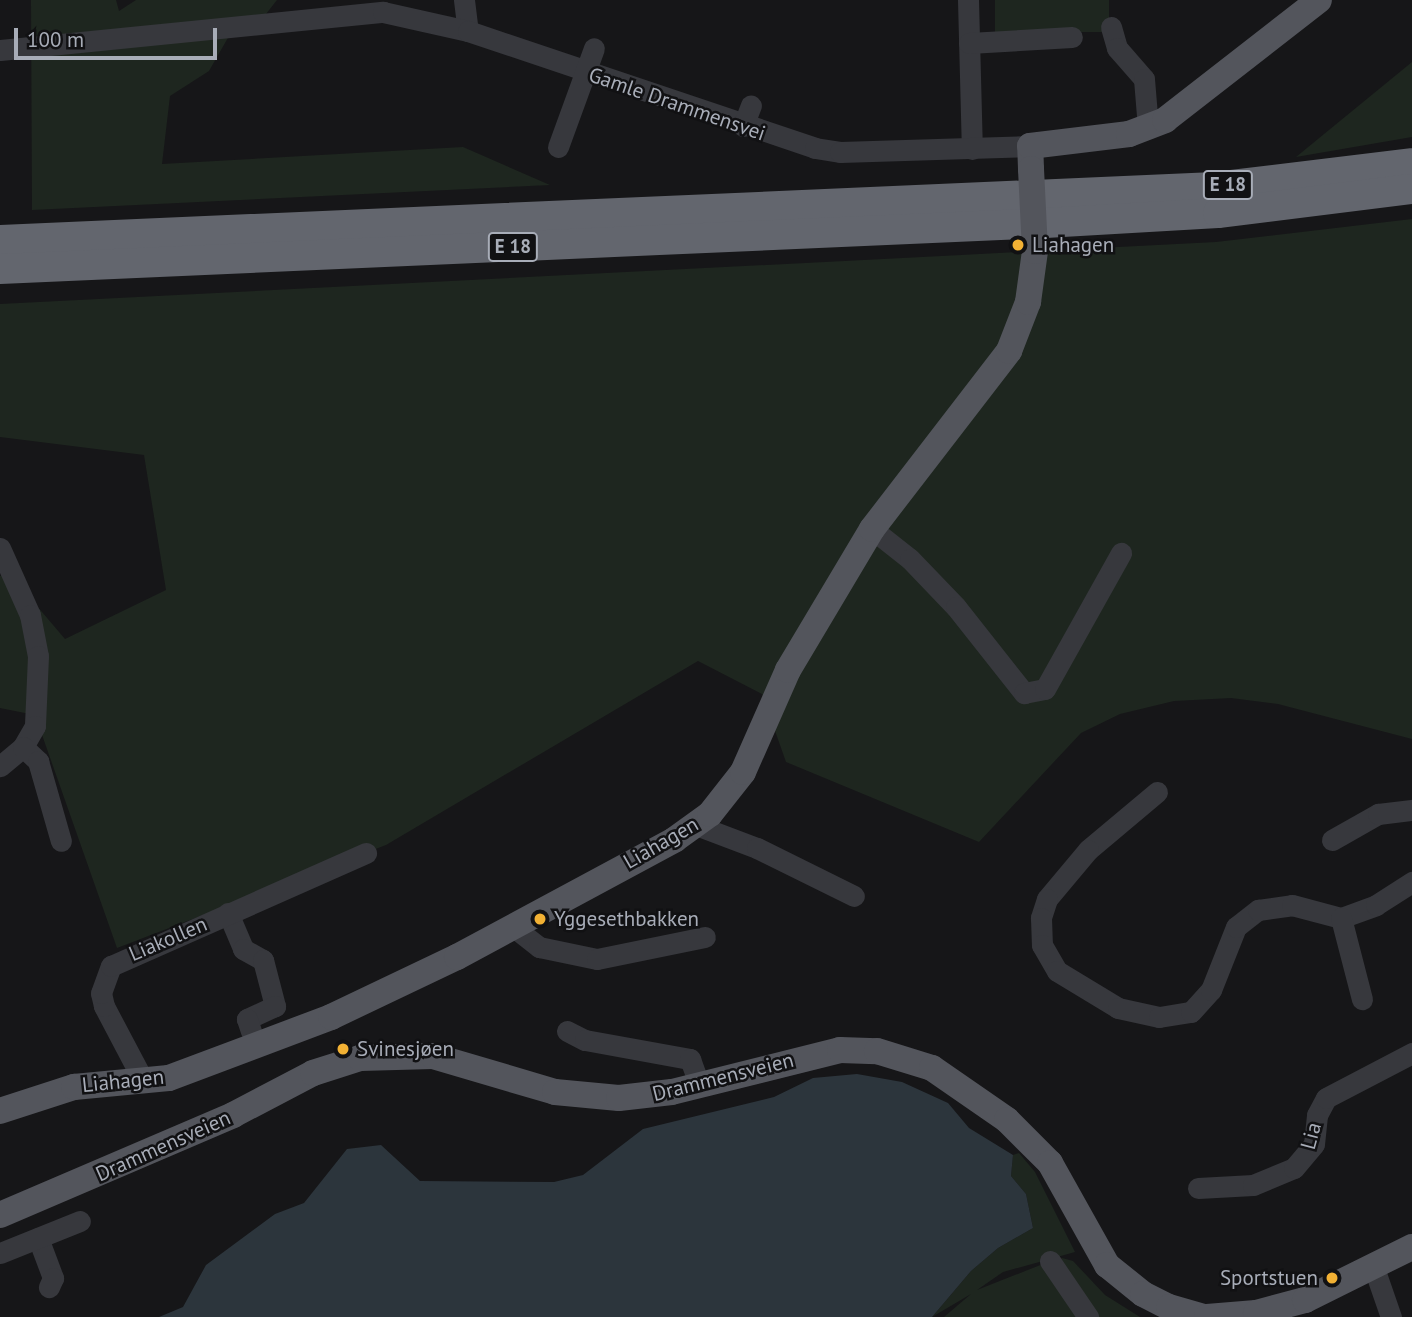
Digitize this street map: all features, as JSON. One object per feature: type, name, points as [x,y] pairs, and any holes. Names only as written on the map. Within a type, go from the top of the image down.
[{"type":"highway","name":"E 18","points":[[0,240],[1215,187],[1412,163]]},
{"type":"highway","name":"E 18","points":[[0,269],[1058,223],[1231,212],[1412,190]]},
{"type":"main road","name":"Gamle Drammensvei","points":[[1031,157],[1148,128],[1192,103],[1309,3]]},
{"type":"main road","name":"Liahagen","points":[[0,1111],[74,1087],[144,1082],[213,1064],[331,1017],[422,975],[696,825],[743,772],[788,670],[872,529],[1009,351],[1028,302],[1035,251],[1031,157]]},
{"type":"main road","name":"Drammensveien","points":[[0,1215],[233,1115],[313,1073],[360,1058],[433,1056],[533,1087],[593,1097],[645,1097],[700,1086],[840,1050],[895,1053],[932,1068],[1040,1149],[1107,1265],[1143,1294],[1168,1307],[1206,1317],[1277,1308],[1412,1267]]},
{"type":"main road","name":"Drammensveien","points":[[1300,1317],[1378,1276],[1412,1247]]},
{"type":"street","points":[[464,0],[468,31]]},
{"type":"street","points":[[968,0],[972,149]]},
{"type":"street","name":"Gamle Drammensvei","points":[[0,50],[383,12],[468,31],[743,126],[841,152],[972,149],[1031,157]]},
{"type":"street","points":[[1111,27],[1117,48],[1144,79],[1148,128]]},
{"type":"street","points":[[969,43],[1072,37]]},
{"type":"street","points":[[558,147],[594,48]]},
{"type":"street","points":[[743,126],[751,105]]},
{"type":"street","points":[[872,529],[910,559],[947,597],[1024,693],[1045,689],[1121,553]]},
{"type":"street","points":[[0,548],[25,602],[37,644],[35,726],[23,747],[0,766]]},
{"type":"street","points":[[23,747],[38,761],[61,841]]},
{"type":"street","points":[[1157,792],[1111,827],[1047,899],[1041,918],[1042,945],[1057,971],[1070,982],[1118,1008],[1176,1017],[1191,1012],[1211,990],[1237,927],[1247,915],[1270,905],[1341,918],[1376,905],[1412,882]]},
{"type":"street","points":[[1332,841],[1378,814],[1412,810]]},
{"type":"street","points":[[696,825],[757,848],[855,896]]},
{"type":"street","name":"Liakollen","points":[[144,1082],[104,1006],[101,993],[107,973],[117,961],[366,853]]},
{"type":"street","name":"Liakollen","points":[[228,913],[243,949],[264,960],[275,1006],[247,1019],[251,1031]]},
{"type":"street","points":[[1341,918],[1362,999]]},
{"type":"street","points":[[511,925],[539,947],[597,959],[705,937]]},
{"type":"street","points":[[567,1031],[585,1040],[690,1059],[700,1086]]},
{"type":"street","name":"Lia","points":[[1198,1188],[1253,1185],[1294,1168],[1314,1143],[1317,1115],[1326,1098],[1412,1054]]},
{"type":"street","points":[[0,1253],[80,1221]]},
{"type":"street","points":[[38,1238],[53,1278],[48,1287]]},
{"type":"street","points":[[1050,1261],[1088,1317]]},
{"type":"street","points":[[1378,1276],[1391,1317]]},
{"type":"shaded area","points":[[31,0],[116,0],[119,11],[136,0],[277,0],[266,14],[229,36],[209,71],[170,96],[162,164],[463,147],[550,185],[32,210]]},
{"type":"shaded area","points":[[995,0],[1109,0],[1109,32],[995,32]]},
{"type":"shaded area","points":[[1412,62],[1412,137],[1296,157]]},
{"type":"shaded area","points":[[1412,219],[1412,739],[1278,704],[1231,698],[1174,701],[1120,714],[1081,733],[979,842],[786,762],[762,694],[698,661],[386,845],[117,948],[35,715],[0,708],[0,576],[8,572],[65,639],[166,590],[144,455],[0,437],[0,304],[1216,242]]},
{"type":"shaded area","points":[[857,1074],[902,1082],[948,1103],[969,1128],[1013,1155],[1011,1176],[1026,1194],[1033,1228],[998,1248],[971,1271],[932,1317],[159,1317],[183,1307],[206,1265],[275,1214],[304,1203],[347,1149],[381,1145],[420,1181],[554,1182],[583,1175],[643,1129],[774,1097],[813,1078]]},
{"type":"shaded area","points":[[1019,1153],[1035,1172],[1075,1252],[1003,1272],[977,1290],[1043,1264],[1087,1317],[944,1317],[971,1294],[932,1317],[971,1271],[998,1248],[1033,1228],[1026,1194],[1011,1176],[1013,1155]]},
{"type":"shaded area","points":[[1062,1258],[1073,1261],[1105,1295],[1140,1317],[1093,1317],[1058,1262]]},
{"type":"place","name":"Liahagen","points":[[1018,245]]},
{"type":"place","name":"Yggesethbakken","points":[[540,919]]},
{"type":"place","name":"Svinesjøen","points":[[343,1049]]},
{"type":"place","name":"Sportstuen","points":[[1332,1278]]}]
